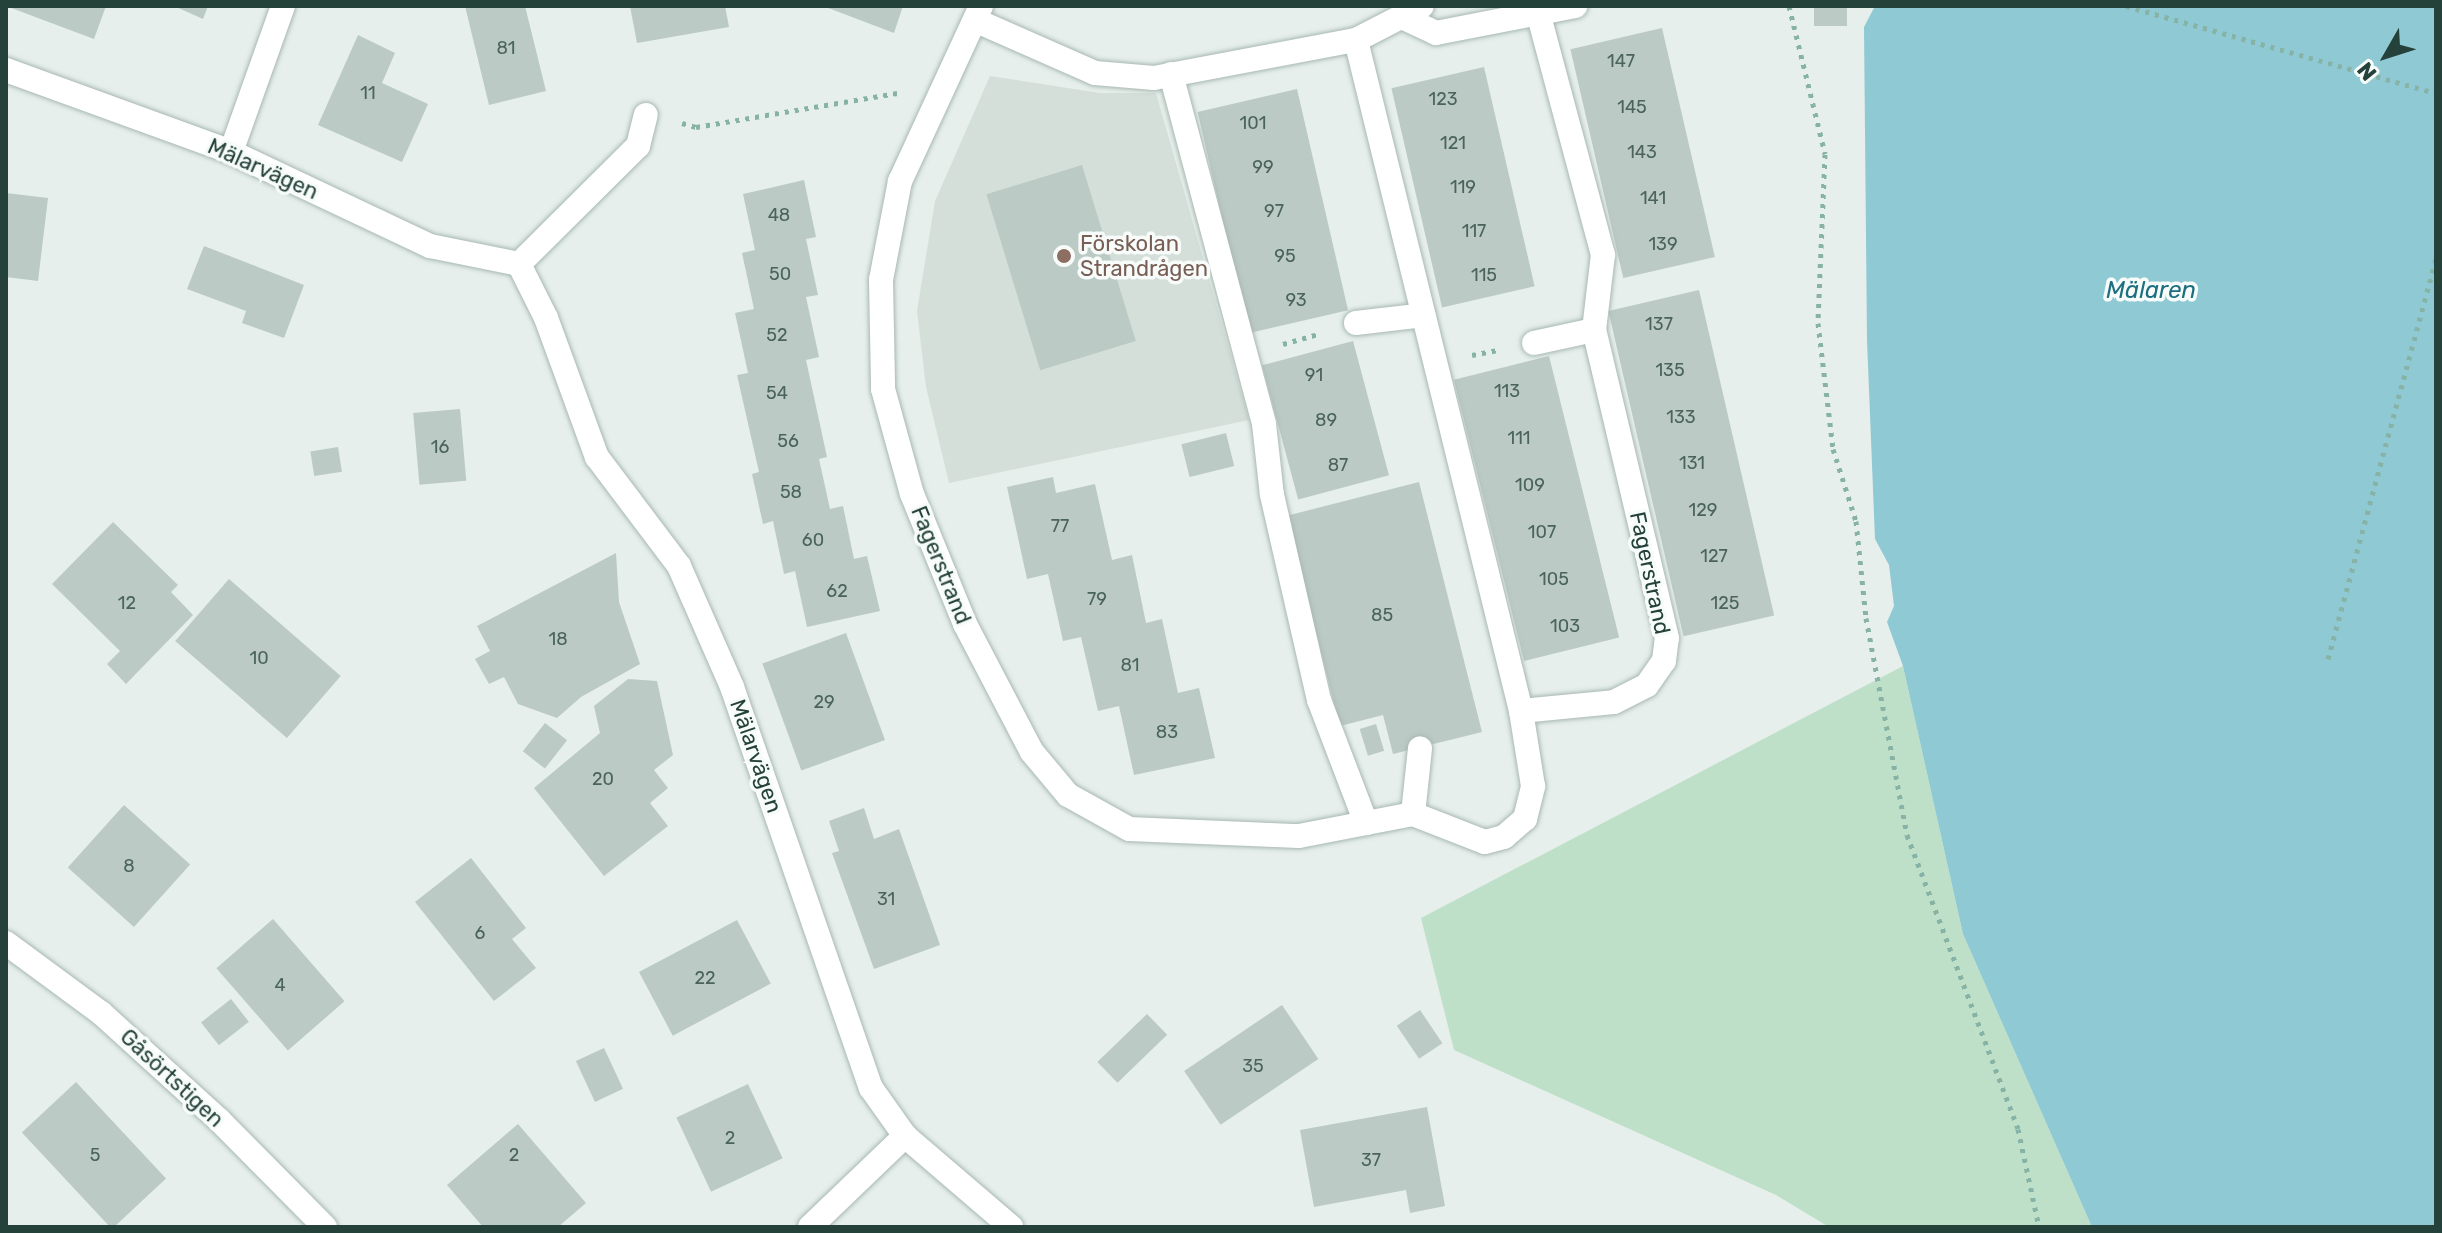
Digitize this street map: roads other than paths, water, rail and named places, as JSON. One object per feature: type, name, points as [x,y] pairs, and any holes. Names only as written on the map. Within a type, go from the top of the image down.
[{"type":"street","points":[[231,152],[283,6]]},
{"type":"street","name":"Fagerstrand","points":[[1413,814],[1299,836],[1129,829],[1068,795],[1032,752],[965,624],[912,494],[883,389],[881,280],[900,181],[979,14],[1095,73],[1171,74],[1356,40],[1412,11],[1436,33],[1575,6]]},
{"type":"street","name":"Fagerstrand","points":[[1521,711],[1614,702],[1647,685],[1664,661],[1667,638],[1594,330],[1603,255],[1538,13]]},
{"type":"street","points":[[1356,40],[1521,711],[1533,786],[1525,819],[1504,837],[1485,842],[1413,814],[1420,748]]},
{"type":"street","name":"Mälarvägen","points":[[6,70],[231,152],[430,246],[519,264],[546,318],[597,457],[679,566],[732,687],[871,1088],[905,1136],[1011,1227]]},
{"type":"street","points":[[1171,74],[1264,424],[1272,495],[1319,700],[1366,823]]},
{"type":"street","points":[[519,264],[638,146],[646,115]]},
{"type":"street","points":[[1356,323],[1424,315]]},
{"type":"street","points":[[1534,343],[1594,330]]},
{"type":"street","name":"Gåsörtstigen","points":[[6,943],[101,1013],[219,1120],[325,1227]]},
{"type":"street","points":[[810,1227],[905,1136]]},
{"type":"water","name":"Mälaren","points":[[1875,6],[2436,6],[2436,1227],[2092,1227],[1963,934],[1903,666],[1887,622],[1894,606],[1889,565],[1875,539],[1867,340],[1864,27]]},
{"type":"place","name":"Förskolan Strandrågen","points":[[1064,256]]}]
